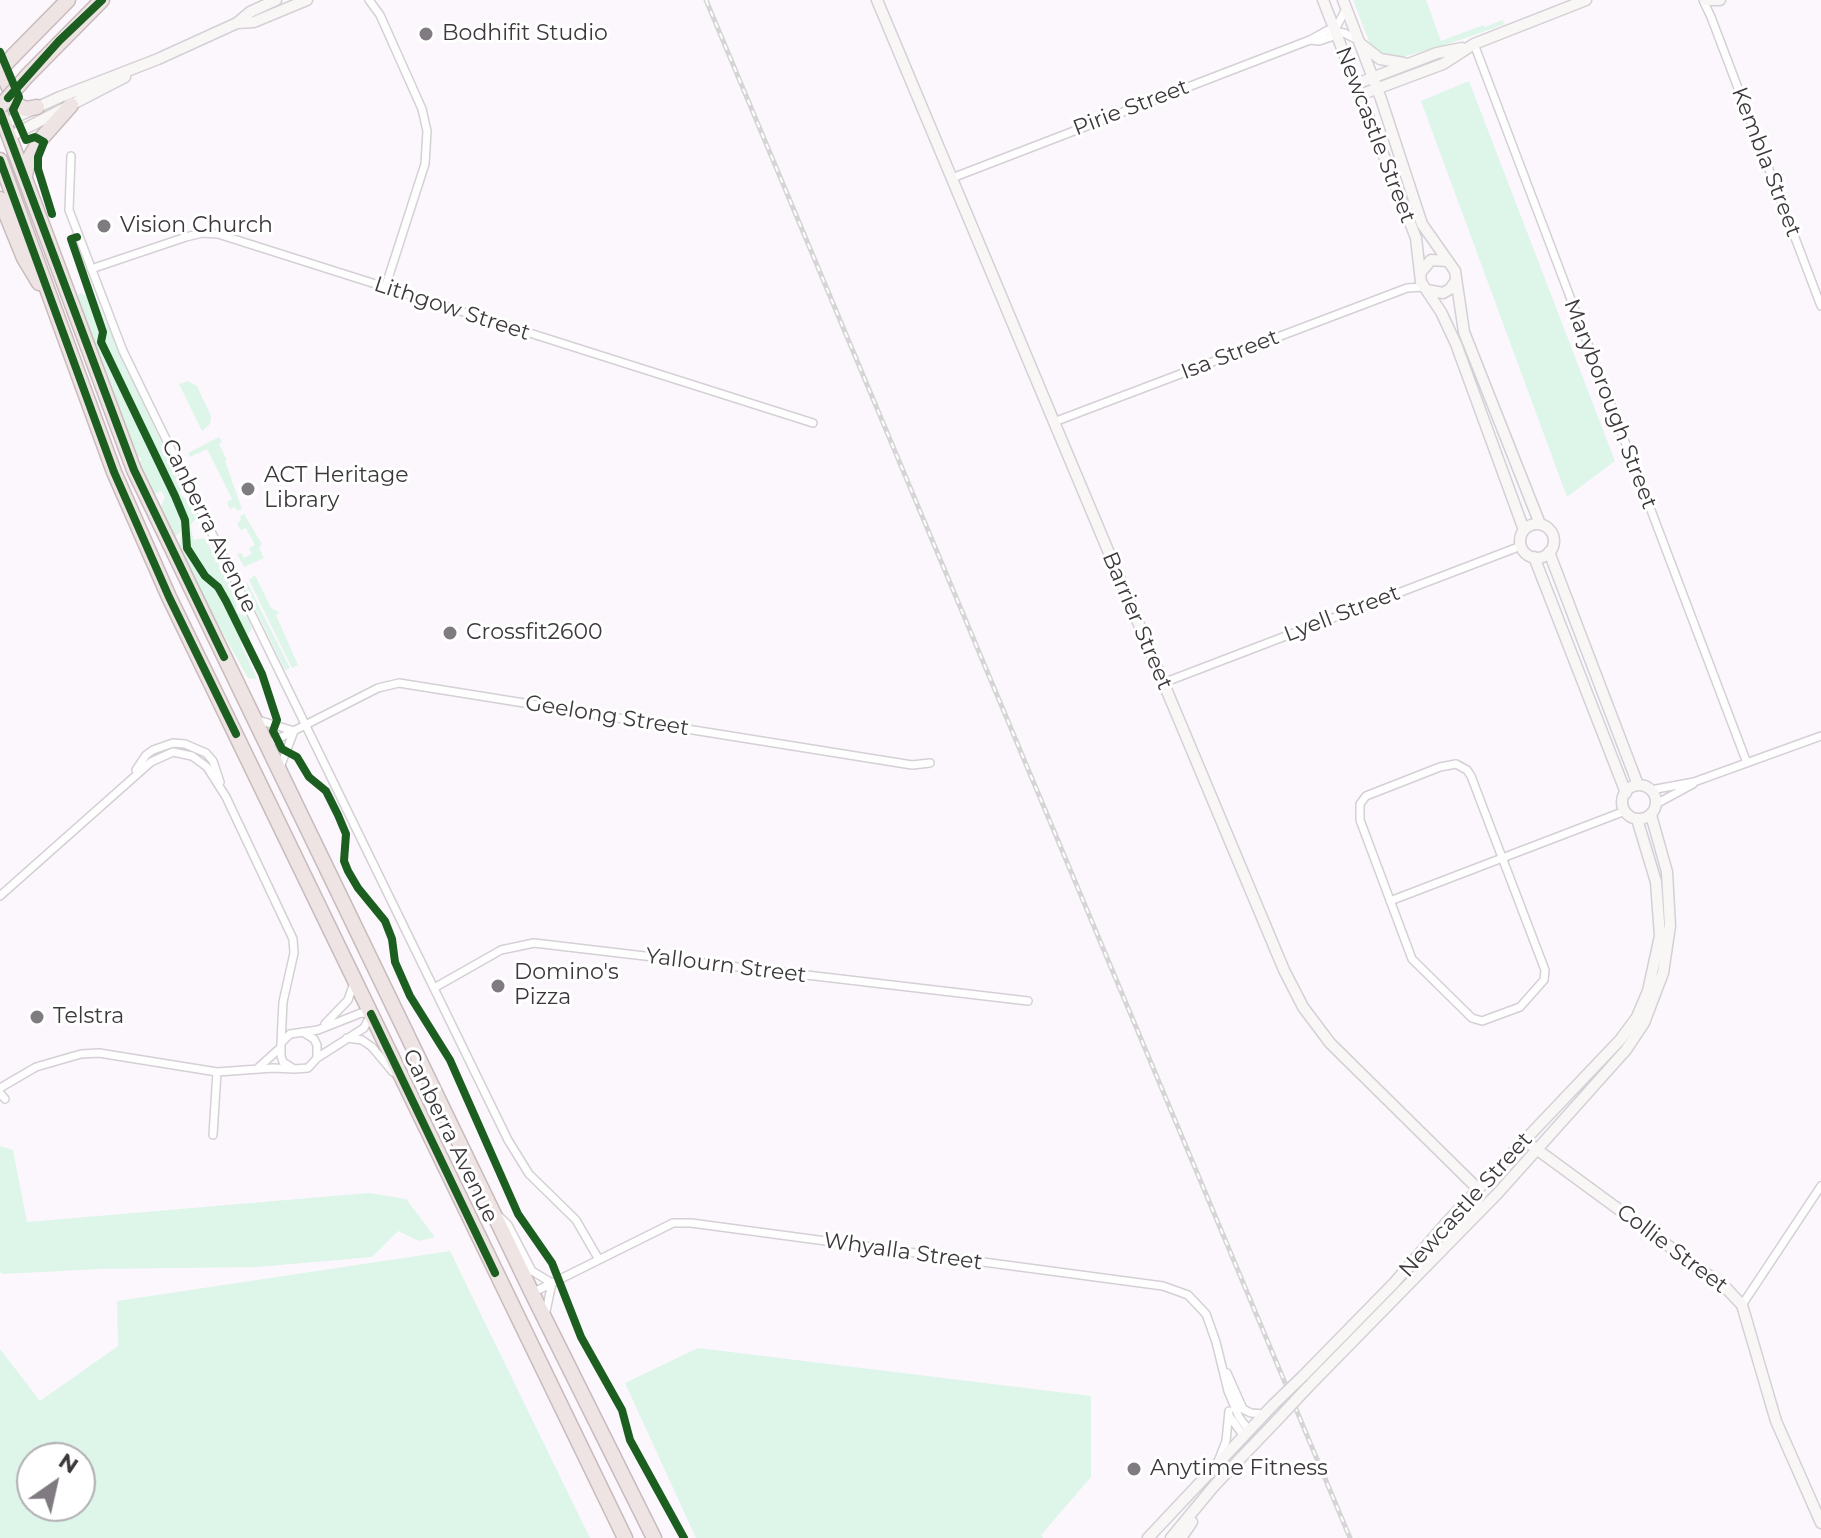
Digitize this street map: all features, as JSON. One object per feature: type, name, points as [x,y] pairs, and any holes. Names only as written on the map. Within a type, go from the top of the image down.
[{"type":"highway","points":[[37,107],[26,109],[16,104],[0,69],[68,0]]},
{"type":"highway","points":[[4,129],[27,76],[102,0]]},
{"type":"highway","points":[[25,180],[28,161],[40,140],[71,105]]},
{"type":"highway","name":"Canberra Avenue","points":[[4,129],[134,470],[154,514],[654,1538]]},
{"type":"highway","name":"Canberra Avenue","points":[[0,160],[127,501],[259,783],[625,1538]]},
{"type":"highway","points":[[0,188],[29,258],[51,299]]},
{"type":"highway","points":[[0,199],[26,263],[51,299]]},
{"type":"highway","points":[[127,501],[134,492],[134,470]]},
{"type":"highway","points":[[127,501],[136,500],[154,514]]},
{"type":"highway","points":[[236,734],[245,743],[266,745]]},
{"type":"highway","points":[[259,783],[256,763],[266,745]]},
{"type":"highway","points":[[356,928],[378,998],[371,1014],[387,1017],[407,1033]]},
{"type":"highway","points":[[495,1273],[515,1289],[532,1293]]},
{"type":"highway","points":[[522,1327],[525,1299],[532,1293]]},
{"type":"main road","points":[[4,129],[16,117],[37,107],[158,59],[237,23],[250,12],[276,0]]},
{"type":"main road","points":[[237,23],[254,22],[307,0]]},
{"type":"main road","name":"Barrier Street","points":[[877,0],[1284,970],[1303,1007],[1330,1043],[1478,1189]]},
{"type":"main road","name":"Newcastle Street","points":[[1323,0],[1416,238],[1426,288],[1456,344],[1524,530]]},
{"type":"main road","points":[[1358,89],[1373,77],[1437,53],[1471,46],[1586,0]]},
{"type":"main road","points":[[1704,0],[1721,0]]},
{"type":"main road","name":"Newcastle Street","points":[[1344,4],[1373,77],[1422,224],[1455,271],[1464,332],[1540,524]]},
{"type":"main road","points":[[1359,41],[1380,59],[1407,64]]},
{"type":"main road","points":[[1358,89],[1377,89],[1443,64],[1471,46]]},
{"type":"main road","points":[[4,129],[71,105],[158,59]]},
{"type":"main road","points":[[1421,273],[1431,260],[1447,261]]},
{"type":"main road","points":[[1426,288],[1443,293],[1455,281]]},
{"type":"main road","points":[[1534,557],[1549,552],[1553,545],[1553,536],[1548,528],[1540,524],[1524,530],[1521,546],[1534,557],[1626,793]]},
{"type":"main road","points":[[1549,552],[1638,785],[1651,790],[1656,804],[1651,815],[1637,819],[1625,811],[1623,799],[1638,785]]},
{"type":"main road","name":"Newcastle Street","points":[[1148,1538],[1273,1405],[1306,1382],[1439,1256],[1626,1050],[1644,1023],[1657,994],[1669,944],[1667,872],[1651,815]]},
{"type":"main road","name":"Newcastle Street","points":[[1171,1538],[1478,1189],[1620,1040],[1637,1017],[1648,991],[1660,936],[1656,882],[1637,819]]},
{"type":"main road","name":"Collie Street","points":[[1524,1140],[1726,1288],[1742,1305]]},
{"type":"main road","points":[[1439,1256],[1474,1206],[1478,1189],[1490,1190],[1520,1167]]},
{"type":"main road","points":[[1742,1305],[1776,1421],[1821,1523]]},
{"type":"main road","name":"Whyalla Street","points":[[1246,1432],[1255,1441]]},
{"type":"main road","points":[[1181,1538],[1214,1486]]},
{"type":"street","points":[[369,0],[379,13],[422,109],[427,131],[425,164],[385,288]]},
{"type":"street","points":[[377,0],[379,13]]},
{"type":"street","name":"Kembla Street","points":[[1704,0],[1821,306]]},
{"type":"street","points":[[1711,17],[1721,0]]},
{"type":"street","points":[[1344,4],[1335,32],[1359,41]]},
{"type":"street","name":"Pirie Street","points":[[952,178],[1310,40],[1331,37],[1335,32]]},
{"type":"street","name":"Maryborough Street","points":[[1471,46],[1747,763]]},
{"type":"street","name":"Canberra Avenue","points":[[71,156],[69,210],[123,351],[521,1163],[576,1220],[598,1258]]},
{"type":"street","name":"Lithgow Street","points":[[91,269],[186,237],[202,233],[218,234],[813,423]]},
{"type":"street","name":"Isa Street","points":[[1407,288],[1421,273]]},
{"type":"street","name":"Isa Street","points":[[1054,422],[1407,288],[1426,288]]},
{"type":"street","name":"Lyell Street","points":[[1163,683],[1521,546]]},
{"type":"street","name":"Geelong Street","points":[[266,745],[378,688],[399,683],[912,765],[930,763]]},
{"type":"street","points":[[254,719],[294,731],[279,771]]},
{"type":"street","points":[[1651,790],[1694,782],[1821,736]]},
{"type":"street","points":[[0,896],[158,756],[182,752],[201,760],[226,797],[293,939],[294,953],[283,1002],[281,1045],[283,1062],[294,1069]]},
{"type":"street","points":[[1456,764],[1467,770],[1502,858],[1545,976],[1520,1007],[1482,1021],[1472,1018],[1412,959],[1360,820],[1360,804],[1374,792],[1456,764]]},
{"type":"street","points":[[1656,804],[1694,782]]},
{"type":"street","points":[[1390,901],[1625,811]]},
{"type":"street","name":"Yallourn Street","points":[[434,988],[501,950],[534,943],[1028,1001]]},
{"type":"street","points":[[318,1030],[352,994],[354,983],[347,965]]},
{"type":"street","points":[[283,1002],[285,1019],[314,1039],[317,1058]]},
{"type":"street","points":[[2,1093],[50,1061],[81,1054],[113,1055],[217,1072],[308,1068],[317,1058],[364,1028],[371,1014],[356,1014],[318,1030],[285,1038],[257,1069]]},
{"type":"street","points":[[346,1038],[362,1040],[372,1047],[410,1092]]},
{"type":"street","points":[[213,1135],[217,1072]]},
{"type":"street","name":"Collie Street","points":[[1742,1305],[1821,1186]]},
{"type":"street","points":[[495,1213],[508,1225],[532,1271],[552,1283],[544,1318]]},
{"type":"street","name":"Whyalla Street","points":[[532,1293],[673,1223],[1163,1286],[1179,1291],[1201,1307],[1212,1328],[1228,1391],[1229,1411],[1226,1441],[1218,1461]]},
{"type":"street","name":"Whyalla Street","points":[[1222,1364],[1243,1409],[1264,1414]]},
{"type":"street","name":"Whyalla Street","points":[[1228,1391],[1246,1432]]},
{"type":"street","name":"Whyalla Street","points":[[1229,1411],[1233,1424],[1246,1432]]},
{"type":"green space","points":[[1353,0],[1426,0],[1441,41],[1483,25],[1485,27],[1502,20],[1505,24],[1446,45],[1389,58],[1377,53],[1370,44]]},
{"type":"green space","points":[[1469,81],[1615,461],[1567,497],[1421,101]]},
{"type":"green space","points":[[80,293],[96,300],[183,489],[179,493],[198,516],[190,526],[194,540],[205,538],[235,594],[237,613],[248,617],[252,629],[241,644],[257,679],[248,678],[179,555],[181,532],[173,538],[161,506],[165,497],[161,491],[153,495],[137,468],[142,459],[133,453],[108,376],[76,298]]},
{"type":"green space","points":[[188,381],[197,386],[211,416],[210,424],[202,431],[179,384]]},
{"type":"green space","points":[[219,437],[242,509],[237,511],[235,507],[230,509],[227,502],[232,499],[207,449],[190,457],[188,453]]},
{"type":"green space","points":[[244,514],[262,544],[259,548],[264,558],[244,567],[237,554],[241,553],[244,558],[252,554],[249,548],[255,545],[246,528],[240,530],[237,523]]},
{"type":"green space","points":[[255,575],[271,608],[280,613],[276,615],[298,665],[292,668],[249,580]]},
{"type":"green space","points":[[247,582],[290,668],[285,670],[246,590]]},
{"type":"green space","points":[[0,1146],[13,1150],[27,1222],[369,1193],[406,1199],[435,1237],[419,1241],[398,1231],[372,1257],[257,1267],[3,1274],[0,1272]]},
{"type":"green space","points":[[450,1251],[590,1538],[0,1538],[0,1349],[40,1401],[118,1346],[117,1301]]},
{"type":"green space","points":[[698,1348],[1091,1396],[1091,1477],[1041,1535],[1043,1538],[696,1538],[625,1383]]},
{"type":"railway","points":[[706,0],[1350,1538]]},
{"type":"cycle path","points":[[8,98],[59,41],[102,0]]},
{"type":"cycle path","points":[[0,52],[19,97],[13,110],[26,140],[35,137],[44,142],[38,157],[38,169],[52,214]]},
{"type":"cycle path","points":[[0,112],[134,470],[224,657]]},
{"type":"cycle path","points":[[0,160],[114,472],[169,597],[236,734]]},
{"type":"cycle path","points":[[77,237],[71,239],[103,332],[101,342],[175,496],[185,520],[187,548],[205,576],[218,587],[262,674],[277,720],[273,731],[282,749],[297,757],[309,777],[326,791],[346,834],[344,861],[348,871],[385,921],[392,939],[395,962],[410,996],[450,1060],[518,1214],[552,1263],[581,1337],[622,1410],[630,1440],[684,1538]]},
{"type":"cycle path","points":[[371,1014],[495,1273]]},
{"type":"place","name":"Bodhifit Studio","points":[[426,34]]},
{"type":"place","name":"Vision Church","points":[[104,226]]},
{"type":"place","name":"ACT Heritage Library","points":[[248,489]]},
{"type":"place","name":"Crossfit2600","points":[[450,633]]},
{"type":"place","name":"Domino's Pizza","points":[[498,986]]},
{"type":"place","name":"Telstra","points":[[37,1017]]},
{"type":"place","name":"Anytime Fitness","points":[[1134,1469]]}]
